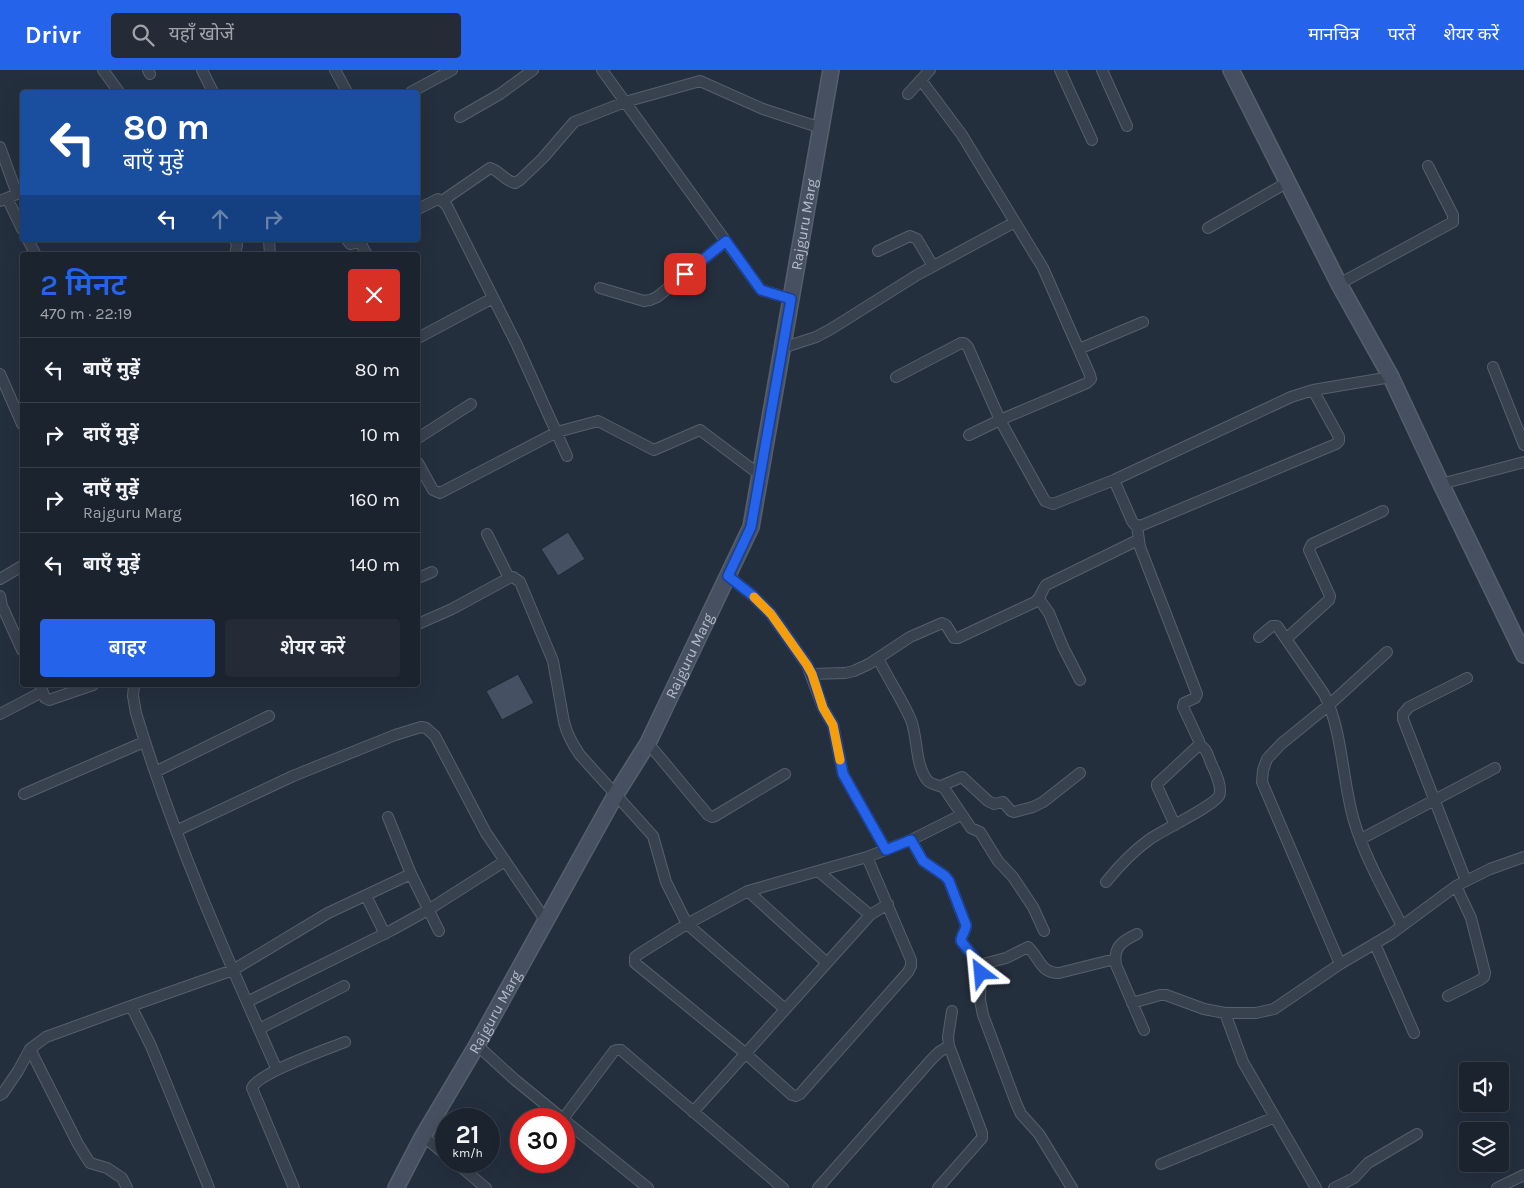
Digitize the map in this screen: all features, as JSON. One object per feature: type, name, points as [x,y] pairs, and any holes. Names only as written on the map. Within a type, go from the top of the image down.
[{"type":"street","points":[[103,70],[118,90]]},
{"type":"street","points":[[202,70],[212,90]]},
{"type":"street","points":[[335,70],[346,90]]},
{"type":"street","points":[[415,90],[452,70]]},
{"type":"street","points":[[460,117],[500,94],[533,70]]},
{"type":"street","points":[[602,70],[761,290],[791,299]]},
{"type":"street","name":"Rajguru Marg","points":[[396,1188],[423,1136],[477,1045],[616,794],[648,743],[751,527],[831,70]]},
{"type":"street","points":[[908,94],[930,70]]},
{"type":"street","points":[[1060,70],[1092,140]]},
{"type":"street","points":[[1102,70],[1127,126]]},
{"type":"street","points":[[1231,70],[1339,284],[1391,377],[1524,655]]},
{"type":"street","points":[[921,80],[962,135],[1043,268],[1090,374],[1090,380],[1087,383],[969,435]]},
{"type":"street","points":[[442,201],[490,168],[494,169],[509,182],[514,183],[520,180],[543,158],[574,122],[625,102],[700,81],[763,108],[821,128]]},
{"type":"street","points":[[0,146],[20,192],[3,200],[20,226]]},
{"type":"street","points":[[1339,284],[1453,222],[1453,215],[1428,166]]},
{"type":"street","points":[[1208,228],[1288,182]]},
{"type":"street","points":[[420,208],[438,199],[447,206],[517,345],[567,456]]},
{"type":"street","points":[[782,348],[824,333],[933,266],[1015,222]]},
{"type":"street","points":[[878,251],[910,236],[916,240],[933,266]]},
{"type":"street","points":[[600,288],[644,301],[650,300],[657,297],[726,241]]},
{"type":"street","points":[[348,242],[350,244],[360,242]]},
{"type":"street","points":[[420,337],[493,298]]},
{"type":"street","points":[[1079,349],[1142,322]]},
{"type":"street","points":[[896,377],[961,343],[968,346],[1000,420],[1045,501],[1053,504],[1114,480],[1291,397],[1313,390],[1391,377]]},
{"type":"street","points":[[1493,367],[1524,445]]},
{"type":"street","points":[[0,374],[20,419]]},
{"type":"street","points":[[1137,526],[1146,524],[1336,444],[1339,438],[1313,390]]},
{"type":"street","points":[[420,437],[471,404]]},
{"type":"street","points":[[420,472],[432,490],[440,493],[557,432],[598,421],[654,450],[700,430],[760,475]]},
{"type":"street","points":[[1441,484],[1524,462]]},
{"type":"street","points":[[1106,882],[1132,854],[1150,840],[1216,799],[1220,793],[1217,776],[1206,751],[1199,745],[1183,708],[1184,703],[1195,698],[1197,694],[1140,547],[1137,526],[1132,521],[1114,480]]},
{"type":"street","points":[[1286,639],[1329,600],[1330,596],[1308,550],[1310,546],[1383,511]]},
{"type":"street","points":[[487,534],[509,578]]},
{"type":"street","points":[[812,674],[854,671],[910,637],[942,623],[946,625],[956,639],[1039,599],[1046,585],[1138,540]]},
{"type":"street","points":[[0,579],[20,567]]},
{"type":"street","points":[[420,577],[432,572]]},
{"type":"street","points":[[728,576],[752,595],[771,614],[807,665],[812,674],[823,708],[833,725],[843,774],[886,850]]},
{"type":"street","points":[[420,623],[452,610],[509,578],[513,577],[520,582],[553,661],[564,722],[570,738],[580,755],[652,836],[666,882],[687,924],[785,1008]]},
{"type":"street","points":[[0,596],[2,606],[20,643]]},
{"type":"street","points":[[1039,599],[1049,613],[1080,680]]},
{"type":"street","points":[[1259,637],[1274,625],[1277,626],[1324,694],[1335,726],[1351,812],[1360,839],[1402,926]]},
{"type":"street","points":[[1340,964],[1262,782],[1263,770],[1268,759],[1281,744],[1329,705],[1386,652]]},
{"type":"street","points":[[878,658],[911,721],[921,767],[931,784],[941,786],[962,777],[988,801],[994,804],[1003,802],[1014,812],[1034,807],[1043,802],[1080,773]]},
{"type":"street","points":[[1466,881],[1403,719],[1403,714],[1408,707],[1467,678]]},
{"type":"street","points":[[0,714],[41,689],[45,698],[49,700],[87,687]]},
{"type":"street","points":[[134,687],[134,705],[144,742],[176,831],[233,970],[277,1070]]},
{"type":"street","points":[[156,772],[269,716]]},
{"type":"street","points":[[176,831],[293,776],[395,735],[421,727],[426,728],[434,736],[480,823],[546,921]]},
{"type":"street","points":[[24,794],[144,742]]},
{"type":"street","points":[[648,743],[708,815],[712,817],[785,774]]},
{"type":"street","points":[[1175,825],[1157,784],[1199,745]]},
{"type":"street","points":[[1360,839],[1495,768]]},
{"type":"street","points":[[941,786],[972,829],[980,832],[998,861],[1013,877],[1033,907],[1044,931]]},
{"type":"street","points":[[867,857],[911,960],[911,966],[908,972],[800,1094],[796,1096],[792,1095],[745,1053],[635,963],[636,957],[639,954],[687,924],[748,891],[867,857],[911,840],[961,815]]},
{"type":"street","points":[[388,817],[411,874],[439,931]]},
{"type":"street","points":[[911,840],[923,861],[945,876],[949,881],[966,925],[961,941],[979,965],[983,1015],[1016,1103],[1025,1119],[1039,1134],[1072,1188]]},
{"type":"street","points":[[1132,1003],[1166,995],[1204,1009],[1225,1013],[1256,1013],[1274,1009],[1340,964],[1402,926],[1456,886],[1490,869],[1524,857]]},
{"type":"street","points":[[247,1002],[385,934],[428,910],[505,861]]},
{"type":"street","points":[[818,871],[870,915]]},
{"type":"street","points":[[0,1095],[3,1094],[18,1071],[30,1049],[46,1037],[233,970],[328,913],[411,874]]},
{"type":"street","points":[[1448,996],[1480,980],[1484,977],[1485,973],[1474,927],[1456,886]]},
{"type":"street","points":[[748,891],[827,963]]},
{"type":"street","points":[[366,896],[385,934]]},
{"type":"street","points":[[693,1112],[870,915],[888,904]]},
{"type":"street","points":[[1137,934],[1125,939],[1120,944],[1115,953],[1115,959],[1116,966],[1144,1030]]},
{"type":"street","points":[[1375,944],[1414,1033]]},
{"type":"street","points":[[979,965],[1006,958],[1028,947],[1047,971],[1052,973],[1059,973],[1115,959]]},
{"type":"street","points":[[259,1029],[344,986]]},
{"type":"street","points":[[131,1006],[150,1046],[208,1188]]},
{"type":"street","points":[[938,1188],[982,1138],[982,1133],[949,1046],[948,1037],[952,1011]]},
{"type":"street","points":[[1225,1013],[1243,1062],[1316,1188]]},
{"type":"street","points":[[294,1188],[252,1088],[258,1081],[277,1070],[345,1042]]},
{"type":"street","points":[[477,1045],[550,1108]]},
{"type":"street","points":[[818,1188],[931,1060],[949,1046]]},
{"type":"street","points":[[30,1049],[78,1144],[90,1163],[107,1168],[122,1178],[127,1188]]},
{"type":"street","points":[[571,1108],[614,1051],[621,1050],[784,1188]]},
{"type":"street","points":[[1161,1164],[1275,1117]]},
{"type":"street","points":[[575,1129],[648,1188]]},
{"type":"street","points":[[1334,1188],[1354,1178],[1372,1161],[1417,1134]]},
{"type":"street","points":[[423,1136],[435,1146]]},
{"type":"street","points":[[468,1173],[486,1188]]},
{"type":"street","points":[[1497,1188],[1524,1175]]},
{"type":"building","points":[[568,532],[585,559],[558,576],[541,549]]},
{"type":"building","points":[[518,674],[534,703],[502,720],[486,691]]},
{"type":"slow traffic","points":[[754,597],[771,614],[812,674],[823,708],[835,731],[840,760]]},
{"type":"route","points":[[685,274],[726,241],[761,290],[791,299],[751,527],[728,576],[752,595],[771,614],[807,665],[812,674],[823,708],[835,731],[843,774],[886,850],[911,840],[923,861],[940,872],[949,881],[966,925],[961,941],[977,961],[981,973]]}]
